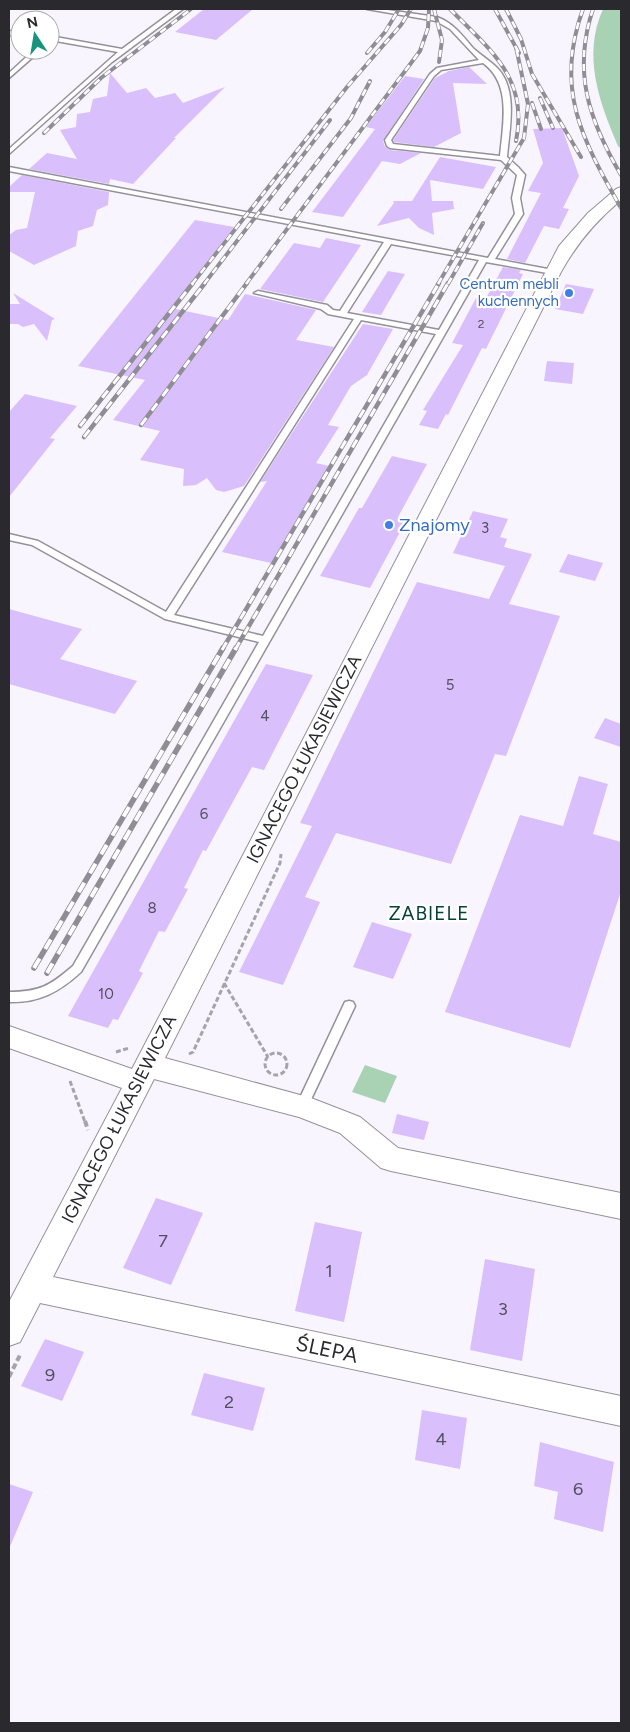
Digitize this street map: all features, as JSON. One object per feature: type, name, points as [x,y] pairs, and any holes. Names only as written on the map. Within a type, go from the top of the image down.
[{"type":"street","name":"IGNACEGO ŁUKASIEWICZA","points":[[9,1332],[108,1143],[553,272],[568,246],[593,216],[618,195]]},
{"type":"street","points":[[9,1037],[70,1059],[302,1106],[350,1125],[391,1159],[621,1206]]},
{"type":"street","name":"ŚLEPA","points":[[32,1288],[621,1411]]},
{"type":"lane","points":[[9,152],[124,51],[180,9]]},
{"type":"lane","points":[[370,9],[446,22],[482,62],[499,74],[503,83],[507,112],[503,158]]},
{"type":"lane","points":[[60,40],[124,51]]},
{"type":"lane","points":[[9,76],[27,60]]},
{"type":"lane","points":[[9,997],[39,997],[56,988],[77,969],[441,334],[487,261],[520,214],[516,198],[521,183],[521,175],[516,168],[503,158],[448,151],[422,151],[390,146],[388,140],[432,75],[439,69],[482,62]]},
{"type":"lane","points":[[9,169],[553,272]]},
{"type":"lane","points":[[342,314],[388,242]]},
{"type":"lane","points":[[258,293],[324,307],[331,312],[441,334]]},
{"type":"lane","points":[[168,617],[359,318]]},
{"type":"lane","points":[[9,537],[35,543],[168,617],[264,640]]},
{"type":"lane","points":[[302,1106],[348,1006]]},
{"type":"path","points":[[224,983],[268,1057]]},
{"type":"path","points":[[274,1054],[285,1058],[288,1064],[285,1070],[279,1074],[268,1072],[264,1066],[268,1057],[274,1054]]},
{"type":"path","points":[[70,1059],[65,1068],[90,1137],[108,1143]]},
{"type":"green space","points":[[603,9],[621,9],[621,149],[618,146],[599,95],[596,78],[594,44],[597,26]]},
{"type":"green space","points":[[365,1065],[397,1076],[385,1103],[352,1092]]},
{"type":"building","points":[[204,9],[253,9],[216,40],[175,32]]},
{"type":"building","points":[[469,67],[487,84],[453,83],[461,133],[434,147],[394,142],[393,140],[435,78],[449,71]]},
{"type":"building","points":[[110,73],[127,93],[146,88],[155,98],[175,93],[183,103],[225,87],[174,138],[176,138],[133,184],[110,179],[109,184],[29,169],[47,153],[77,159],[60,130],[76,127],[77,114],[90,112],[93,99],[107,96]]},
{"type":"building","points":[[405,76],[424,79],[383,141],[385,147],[390,150],[421,153],[400,164],[382,161],[343,217],[312,212],[375,129],[366,127]]},
{"type":"building","points":[[562,128],[579,176],[563,208],[569,209],[559,229],[544,226],[525,263],[507,259],[541,193],[528,191],[543,163],[533,129]]},
{"type":"building","points":[[440,157],[496,167],[483,189],[430,180],[432,201],[453,201],[454,209],[432,213],[434,235],[419,228],[409,218],[377,226],[394,203],[393,201],[412,201]]},
{"type":"building","points":[[22,175],[109,192],[108,205],[97,210],[93,226],[78,231],[76,246],[34,265],[9,251],[9,235],[16,230],[27,228],[35,192],[9,192],[9,187]]},
{"type":"building","points":[[195,220],[234,227],[171,308],[228,320],[245,294],[316,310],[296,340],[334,347],[244,486],[224,492],[216,490],[207,478],[196,485],[183,486],[184,469],[140,460],[160,431],[113,420],[145,380],[78,366]]},
{"type":"building","points":[[326,238],[361,245],[323,302],[260,289],[294,243],[320,248]]},
{"type":"building","points":[[503,267],[521,270],[519,273],[523,274],[486,349],[482,348],[448,415],[446,414],[438,429],[419,425],[427,411],[423,410],[463,345],[452,343],[476,298],[485,300]]},
{"type":"building","points":[[388,271],[405,274],[381,315],[362,312]]},
{"type":"building","points":[[566,284],[594,289],[583,314],[555,309]]},
{"type":"building","points":[[13,293],[55,319],[52,320],[47,341],[34,324],[23,327],[18,324],[9,324],[9,304],[20,304]]},
{"type":"building","points":[[363,324],[393,329],[367,375],[351,386],[328,425],[339,427],[316,463],[329,466],[271,563],[222,552],[267,481],[260,482]]},
{"type":"building","points":[[547,361],[574,363],[572,384],[544,381]]},
{"type":"building","points":[[25,394],[77,406],[50,438],[55,439],[9,497],[9,412]]},
{"type":"building","points":[[392,456],[427,464],[398,517],[407,519],[370,588],[320,576],[359,508],[362,508]]},
{"type":"building","points":[[473,511],[508,519],[500,537],[507,539],[504,547],[532,554],[509,604],[560,616],[506,756],[495,754],[451,864],[336,833],[305,897],[320,902],[283,985],[239,972],[312,826],[300,823],[417,582],[489,599],[505,566],[453,553]]},
{"type":"building","points":[[568,554],[603,563],[595,581],[559,572]]},
{"type":"building","points":[[9,609],[82,629],[60,659],[137,681],[115,714],[9,684]]},
{"type":"building","points":[[266,664],[313,675],[264,770],[252,767],[206,851],[203,850],[184,888],[188,889],[165,932],[159,931],[139,971],[143,973],[118,1020],[113,1019],[108,1028],[68,1016]]},
{"type":"building","points":[[605,718],[621,724],[621,747],[594,738]]},
{"type":"building","points":[[579,776],[608,784],[593,834],[621,842],[621,891],[570,1048],[445,1012],[520,815],[563,826]]},
{"type":"building","points":[[372,922],[412,934],[393,979],[353,967]]},
{"type":"building","points":[[397,1114],[429,1122],[424,1140],[392,1133]]},
{"type":"building","points":[[156,1198],[203,1213],[171,1285],[123,1268]]},
{"type":"building","points":[[315,1222],[362,1232],[344,1322],[295,1311]]},
{"type":"building","points":[[485,1259],[535,1269],[522,1361],[470,1350]]},
{"type":"building","points":[[45,1339],[84,1352],[62,1401],[21,1386]]},
{"type":"building","points":[[204,1373],[265,1388],[253,1431],[191,1415]]},
{"type":"building","points":[[422,1410],[467,1418],[460,1469],[415,1460]]},
{"type":"building","points":[[540,1442],[614,1462],[603,1532],[554,1519],[558,1492],[534,1486]]},
{"type":"building","points":[[9,1484],[33,1492],[9,1549]]},
{"type":"railway","points":[[44,133],[101,78],[191,9]]},
{"type":"railway","points":[[367,53],[385,32],[399,9]]},
{"type":"railway","points":[[192,284],[347,87],[401,25],[411,9]]},
{"type":"railway","points":[[246,284],[420,51],[428,28],[429,9]]},
{"type":"railway","points":[[434,9],[442,40],[439,62]]},
{"type":"railway","points":[[450,9],[492,52],[511,82],[517,100],[519,119],[516,141]]},
{"type":"railway","points":[[495,9],[516,48]]},
{"type":"railway","points":[[506,9],[521,39],[532,74],[581,157]]},
{"type":"railway","points":[[583,9],[575,38],[571,64],[572,89],[576,113],[584,136],[621,208]]},
{"type":"railway","points":[[593,9],[584,54],[584,75],[587,95],[600,135],[621,175]]},
{"type":"railway","points":[[438,284],[524,138],[528,104],[516,48]]},
{"type":"railway","points":[[516,48],[519,53]]},
{"type":"railway","points":[[281,209],[351,118],[370,81]]},
{"type":"railway","points":[[540,98],[553,128]]},
{"type":"railway","points":[[532,103],[541,129]]},
{"type":"railway","points":[[204,284],[330,120]]},
{"type":"railway","points":[[448,284],[483,223]]},
{"type":"railway","points":[[80,426],[193,283]]},
{"type":"railway","points":[[84,437],[205,283]]},
{"type":"railway","points":[[141,425],[247,283]]},
{"type":"railway","points":[[222,650],[439,283]]},
{"type":"railway","points":[[235,650],[448,283]]},
{"type":"railway","points":[[34,968],[223,648]]},
{"type":"railway","points":[[47,973],[236,648]]},
{"type":"place","name":"Centrum mebli kuchennych","points":[[569,293]]},
{"type":"place","name":"Znajomy","points":[[389,525]]},
{"type":"district","name":"ZABIELE","points":[[429,913]]}]
